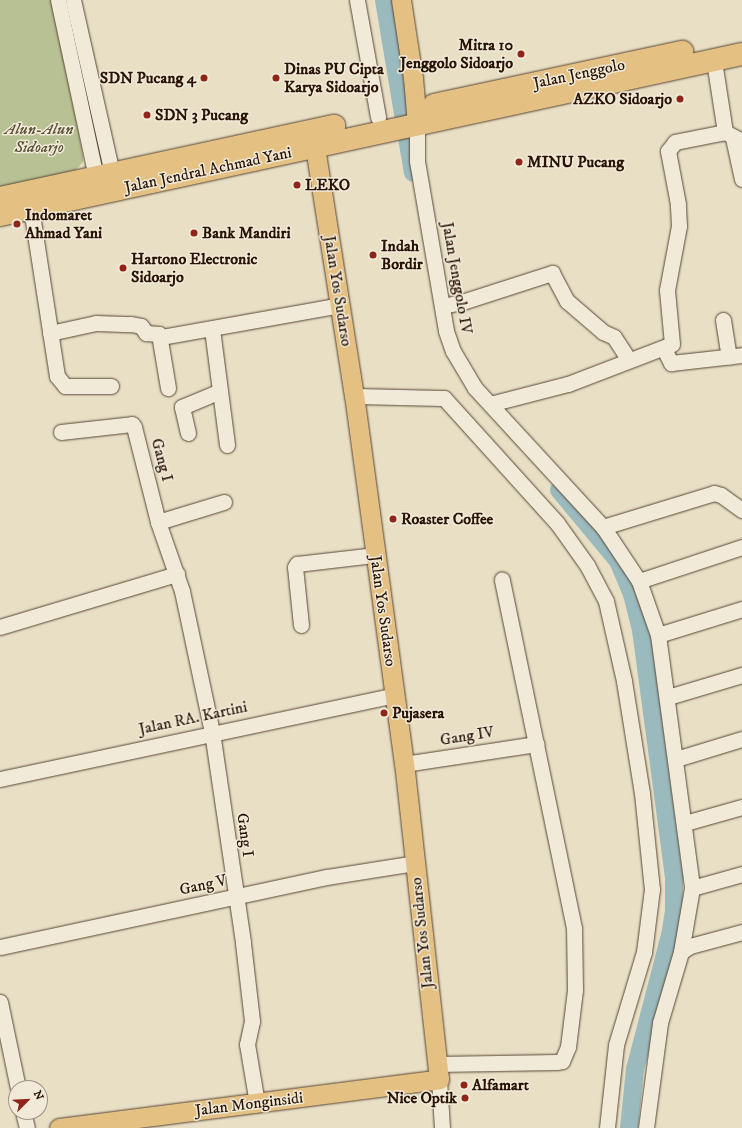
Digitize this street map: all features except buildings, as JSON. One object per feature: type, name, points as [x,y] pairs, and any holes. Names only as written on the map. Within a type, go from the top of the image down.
[{"type":"highway","name":"Jalan Jenggolo","points":[[400,119],[742,39]]},
{"type":"highway","name":"Jalan Jenggolo","points":[[400,119],[742,54]]},
{"type":"highway","name":"Jalan Jendral Achmad Yani","points":[[0,215],[31,208],[103,181],[400,119]]},
{"type":"highway","name":"Jalan Jendral Achmad Yani","points":[[0,198],[315,146],[400,119]]},
{"type":"main road","points":[[400,119],[401,0]]},
{"type":"main road","name":"Jalan Yos Sudarso","points":[[315,146],[341,305],[404,764],[438,1072]]},
{"type":"main road","name":"Jalan Monginsidi","points":[[60,1128],[257,1102],[438,1072]]},
{"type":"street","points":[[58,0],[103,181]]},
{"type":"street","points":[[74,0],[103,181]]},
{"type":"street","name":"Jalan Jenggolo IV","points":[[357,0],[400,119],[417,161],[442,306],[453,351],[471,383],[603,527],[639,581],[658,635],[685,823],[692,888],[681,952],[660,1023],[646,1128]]},
{"type":"street","points":[[714,60],[734,137],[742,179]]},
{"type":"street","points":[[490,404],[568,384],[629,360],[664,349],[673,340],[667,290],[679,226],[678,204],[668,151],[675,142],[734,137]]},
{"type":"street","points":[[31,208],[57,376],[60,382],[65,386],[111,386]]},
{"type":"street","points":[[442,306],[462,302],[551,270],[567,301],[603,332],[614,337],[629,360]]},
{"type":"street","points":[[50,333],[96,323],[131,324],[142,326],[146,333],[159,334],[161,337],[341,305]]},
{"type":"street","points":[[664,349],[671,363],[736,356],[723,320]]},
{"type":"street","points":[[212,329],[227,445]]},
{"type":"street","points":[[161,337],[168,388]]},
{"type":"street","points":[[188,433],[182,407],[220,391]]},
{"type":"street","points":[[354,396],[444,398],[557,523],[587,565],[606,601],[624,680],[642,793],[652,889],[644,952],[616,1045],[607,1128]]},
{"type":"street","name":"Gang I","points":[[61,432],[133,425],[158,522],[177,574],[212,732],[252,1021],[247,1044],[257,1102]]},
{"type":"street","points":[[603,527],[714,493],[733,502],[742,510]]},
{"type":"street","points":[[158,522],[224,502]]},
{"type":"street","points":[[639,581],[742,547]]},
{"type":"street","points":[[301,625],[295,567],[297,564],[375,555]]},
{"type":"street","points":[[0,627],[177,574]]},
{"type":"street","points":[[442,1128],[438,1072],[562,1061],[568,1047],[575,990],[574,928],[502,579]]},
{"type":"street","points":[[658,635],[742,609]]},
{"type":"street","points":[[668,697],[742,675]]},
{"type":"street","name":"Jalan RA. Kartini","points":[[0,779],[212,732],[394,695]]},
{"type":"street","points":[[676,759],[742,739]]},
{"type":"street","name":"Gang IV","points":[[404,764],[536,744]]},
{"type":"street","points":[[685,823],[742,807]]},
{"type":"street","name":"Gang V","points":[[0,947],[327,877],[415,863]]},
{"type":"street","points":[[692,888],[742,874]]},
{"type":"street","points":[[681,952],[690,946],[742,932]]},
{"type":"street","points":[[0,1002],[16,1080]]},
{"type":"green space","name":"Alun-Alun Sidoarjo","points":[[0,0],[52,0],[83,155],[83,162],[74,172],[0,187]]},
{"type":"waterway","points":[[384,0],[413,173]]},
{"type":"waterway","points":[[559,490],[618,561],[632,594],[641,630],[674,877],[674,911],[670,935],[635,1069],[629,1128]]},
{"type":"place","name":"Mitra 10 Jenggolo Sidoarjo","points":[[521,54]]},
{"type":"place","name":"SDN Pucang 4","points":[[204,78]]},
{"type":"place","name":"Dinas PU Cipta Karya Sidoarjo","points":[[276,78]]},
{"type":"place","name":"AZKO Sidoarjo","points":[[680,99]]},
{"type":"place","name":"SDN 3 Pucang","points":[[147,115]]},
{"type":"place","name":"MINU Pucang","points":[[519,162]]},
{"type":"place","name":"LEKO","points":[[297,185]]},
{"type":"place","name":"Indomaret Ahmad Yani","points":[[17,224]]},
{"type":"place","name":"Bank Mandiri","points":[[194,233]]},
{"type":"place","name":"Indah Bordir","points":[[373,255]]},
{"type":"place","name":"Hartono Electronic Sidoarjo","points":[[123,268]]},
{"type":"place","name":"Roaster Coffee","points":[[393,519]]},
{"type":"place","name":"Pujasera","points":[[384,713]]},
{"type":"place","name":"Alfamart","points":[[464,1085]]},
{"type":"place","name":"Nice Optik","points":[[465,1098]]}]
